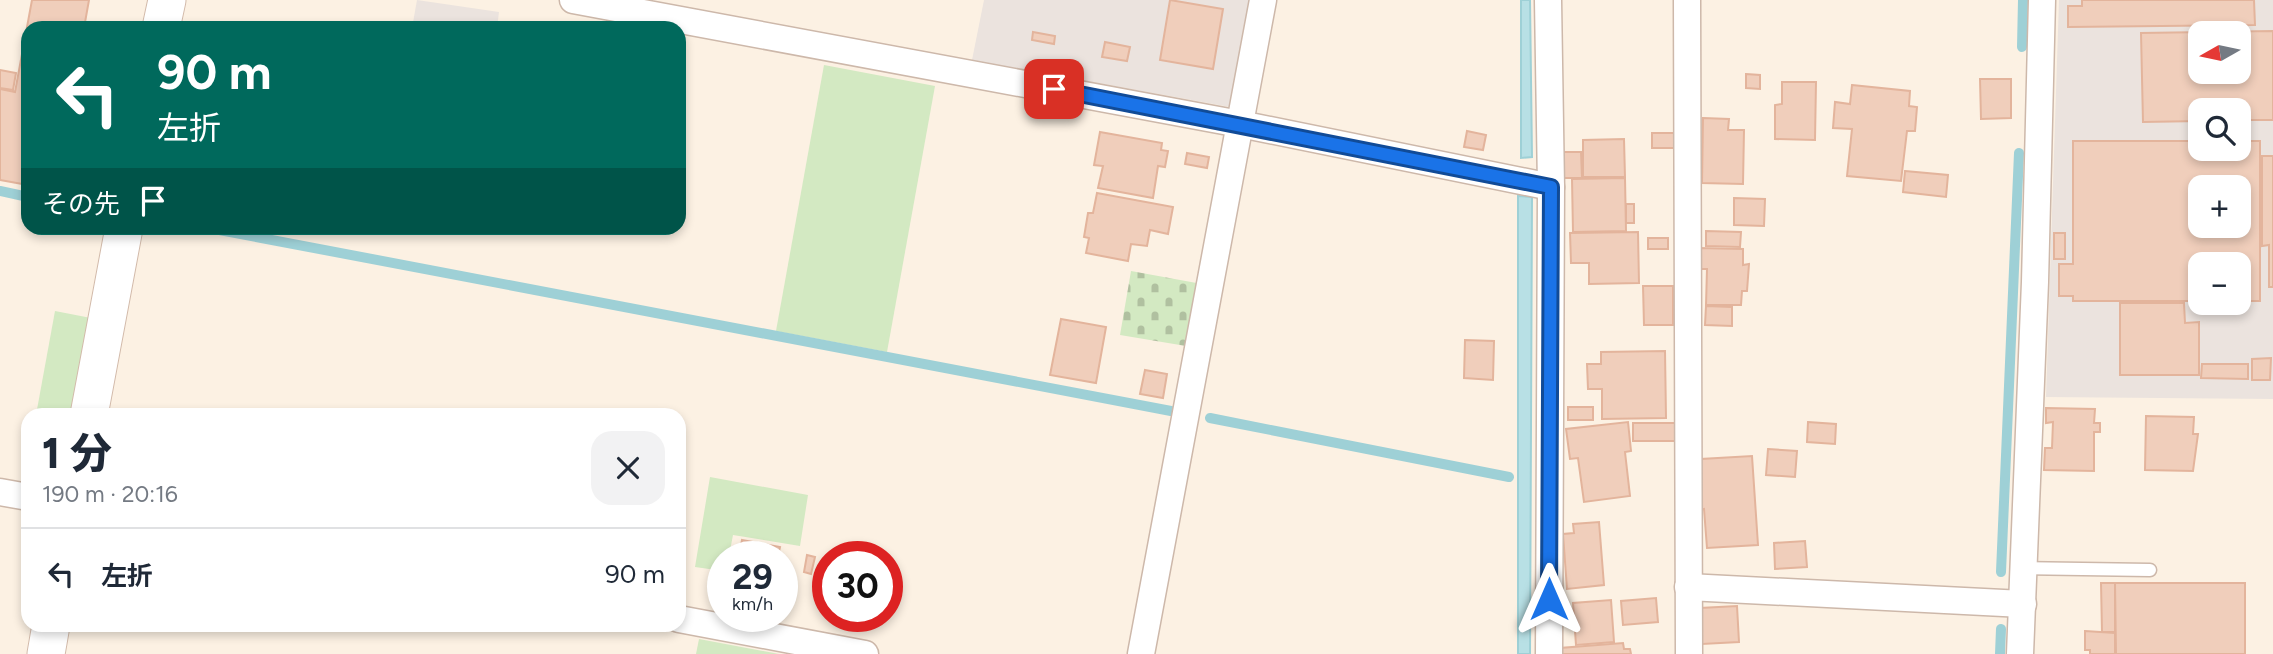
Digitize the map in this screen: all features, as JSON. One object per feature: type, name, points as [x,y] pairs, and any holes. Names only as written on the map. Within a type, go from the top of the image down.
[{"type":"street","points":[[162,21],[167,0]]},
{"type":"street","points":[[573,0],[1240,124],[1551,187]]},
{"type":"street","points":[[1141,654],[1263,0]]},
{"type":"street","points":[[1548,0],[1551,187],[1549,654]]},
{"type":"street","points":[[1687,0],[1689,654]]},
{"type":"street","points":[[2020,654],[2042,0]]},
{"type":"street","points":[[90,408],[123,235]]},
{"type":"street","points":[[0,492],[21,496]]},
{"type":"street","points":[[1688,587],[2023,604]]},
{"type":"street","points":[[686,620],[865,654]]},
{"type":"street","points":[[46,654],[50,632]]},
{"type":"lane","points":[[2024,568],[2150,570]]},
{"type":"shaded area","points":[[417,0],[499,12],[498,21],[413,21]]},
{"type":"shaded area","points":[[984,0],[1249,0],[1230,107],[972,60]]},
{"type":"shaded area","points":[[2059,0],[2273,0],[2273,399],[2046,397]]},
{"type":"green space","points":[[824,65],[935,86],[887,352],[776,331]]},
{"type":"green space","points":[[1131,271],[1202,284],[1192,347],[1120,335]]},
{"type":"green space","points":[[55,311],[91,318],[73,408],[37,408]]},
{"type":"green space","points":[[710,477],[808,495],[800,546],[798,541],[770,541],[733,535],[732,541],[707,541],[707,569],[695,567]]},
{"type":"green space","points":[[699,639],[779,654],[696,654]]},
{"type":"water","points":[[1521,0],[1530,0],[1532,157],[1521,158]]},
{"type":"water","points":[[1518,196],[1532,197],[1530,654],[1518,654]]},
{"type":"building","points":[[32,0],[89,0],[85,21],[28,21]]},
{"type":"building","points":[[1170,0],[1223,9],[1213,69],[1160,60]]},
{"type":"building","points":[[2082,0],[2254,0],[2255,25],[2251,25],[2251,21],[2188,21],[2188,26],[2068,27],[2068,6],[2082,6]]},
{"type":"building","points":[[2251,31],[2273,31],[2273,120],[2251,120],[2251,98],[2188,98],[2188,121],[2143,122],[2141,33],[2188,32],[2188,84],[2251,84]]},
{"type":"building","points":[[1033,32],[1055,36],[1054,44],[1032,40]]},
{"type":"building","points":[[1105,42],[1130,47],[1127,61],[1102,57]]},
{"type":"building","points":[[21,60],[21,184],[0,180],[0,89],[15,92]]},
{"type":"building","points":[[0,70],[16,73],[13,90],[0,88]]},
{"type":"building","points":[[1746,74],[1760,75],[1760,89],[1746,88]]},
{"type":"building","points":[[1980,79],[2011,79],[2011,118],[1981,119]]},
{"type":"building","points":[[1782,82],[1816,82],[1815,140],[1775,139],[1775,105],[1782,104]]},
{"type":"building","points":[[1852,85],[1910,91],[1909,106],[1917,107],[1915,131],[1907,131],[1901,181],[1847,176],[1852,129],[1833,128],[1835,102],[1850,104]]},
{"type":"building","points":[[1703,118],[1729,119],[1728,130],[1744,130],[1743,184],[1702,183]]},
{"type":"building","points":[[1467,131],[1486,135],[1483,150],[1464,147]]},
{"type":"building","points":[[1100,132],[1162,143],[1161,150],[1168,151],[1165,167],[1158,166],[1153,198],[1098,188],[1103,166],[1094,165]]},
{"type":"building","points":[[1652,133],[1675,133],[1675,148],[1652,148]]},
{"type":"building","points":[[1624,139],[1625,177],[1583,177],[1583,140]]},
{"type":"building","points":[[2073,141],[2188,141],[2188,161],[2251,161],[2251,141],[2260,141],[2260,301],[2251,301],[2251,252],[2188,252],[2188,301],[2073,301],[2073,296],[2059,296],[2059,264],[2073,264]]},
{"type":"building","points":[[1563,152],[1581,152],[1582,178],[1564,178]]},
{"type":"building","points":[[1187,153],[1209,157],[1207,168],[1185,164]]},
{"type":"building","points":[[2262,156],[2273,156],[2273,287],[2269,287],[2269,245],[2262,246]]},
{"type":"building","points":[[1905,171],[1948,175],[1946,197],[1903,192]]},
{"type":"building","points":[[1625,178],[1626,231],[1573,232],[1572,179]]},
{"type":"building","points":[[1097,193],[1173,207],[1168,234],[1150,230],[1147,246],[1131,244],[1128,261],[1086,253],[1089,238],[1084,237],[1088,213],[1093,213]]},
{"type":"building","points":[[1734,198],[1765,199],[1764,226],[1734,225]]},
{"type":"building","points":[[1626,204],[1634,204],[1634,223],[1626,223]]},
{"type":"building","points":[[1706,231],[1741,232],[1740,247],[1706,246]]},
{"type":"building","points":[[1638,232],[1639,283],[1589,284],[1589,263],[1571,263],[1570,233]]},
{"type":"building","points":[[2054,233],[2065,233],[2065,259],[2054,259]]},
{"type":"building","points":[[1648,238],[1668,238],[1668,249],[1648,249]]},
{"type":"building","points":[[1698,248],[1743,249],[1743,265],[1749,264],[1747,291],[1742,291],[1741,305],[1706,305],[1707,269],[1697,269]]},
{"type":"building","points":[[1643,286],[1673,286],[1673,325],[1644,325]]},
{"type":"building","points":[[2120,303],[2184,303],[2185,323],[2199,322],[2199,375],[2120,375]]},
{"type":"building","points":[[1706,306],[1732,307],[1732,326],[1705,325]]},
{"type":"building","points":[[1061,319],[1106,327],[1096,383],[1050,375]]},
{"type":"building","points":[[1465,340],[1494,341],[1493,380],[1464,378]]},
{"type":"building","points":[[1665,351],[1666,418],[1602,419],[1602,389],[1588,389],[1587,364],[1601,364],[1601,352]]},
{"type":"building","points":[[2271,358],[2270,380],[2252,380],[2252,359]]},
{"type":"building","points":[[2202,364],[2248,364],[2248,379],[2201,378]]},
{"type":"building","points":[[1145,370],[1167,374],[1163,398],[1140,394]]},
{"type":"building","points":[[1568,407],[1593,407],[1593,420],[1568,420]]},
{"type":"building","points":[[2046,408],[2095,409],[2094,423],[2100,423],[2100,432],[2094,432],[2094,471],[2044,470],[2045,448],[2052,448],[2053,422],[2046,423]]},
{"type":"building","points":[[2146,416],[2194,417],[2193,434],[2198,434],[2193,471],[2145,470]]},
{"type":"building","points":[[1628,422],[1631,451],[1625,452],[1630,496],[1584,502],[1578,458],[1570,459],[1566,429]]},
{"type":"building","points":[[1808,422],[1836,424],[1835,444],[1807,442]]},
{"type":"building","points":[[1633,423],[1675,423],[1675,441],[1633,441]]},
{"type":"building","points":[[1768,449],[1797,451],[1795,477],[1766,475]]},
{"type":"building","points":[[1752,456],[1758,545],[1707,548],[1704,509],[1699,510],[1697,479],[1702,479],[1701,459]]},
{"type":"building","points":[[1599,522],[1604,585],[1567,589],[1563,534],[1574,533],[1573,524]]},
{"type":"building","points":[[1805,541],[1807,567],[1775,569],[1774,543]]},
{"type":"building","points":[[807,555],[812,556],[811,574],[804,572]]},
{"type":"building","points":[[2101,583],[2115,583],[2115,632],[2102,632]]},
{"type":"building","points":[[2115,583],[2245,583],[2245,654],[2116,654]]},
{"type":"building","points":[[1656,598],[1658,622],[1623,625],[1621,601]]},
{"type":"building","points":[[1611,600],[1614,642],[1576,645],[1573,603]]},
{"type":"building","points":[[1737,606],[1739,642],[1702,644],[1700,608]]},
{"type":"building","points":[[2085,631],[2115,633],[2115,654],[2090,654],[2090,650],[2085,650]]},
{"type":"building","points":[[1623,643],[1624,649],[1630,649],[1631,654],[1561,654],[1560,648]]},
{"type":"waterway","points":[[2022,47],[2023,0]]},
{"type":"waterway","points":[[2001,572],[2019,153]]},
{"type":"waterway","points":[[0,191],[21,196]]},
{"type":"waterway","points":[[246,235],[1171,411]]},
{"type":"waterway","points":[[1210,418],[1509,477]]},
{"type":"waterway","points":[[2000,654],[2001,629]]},
{"type":"route","points":[[1054,89],[1551,187],[1549,599]]}]
